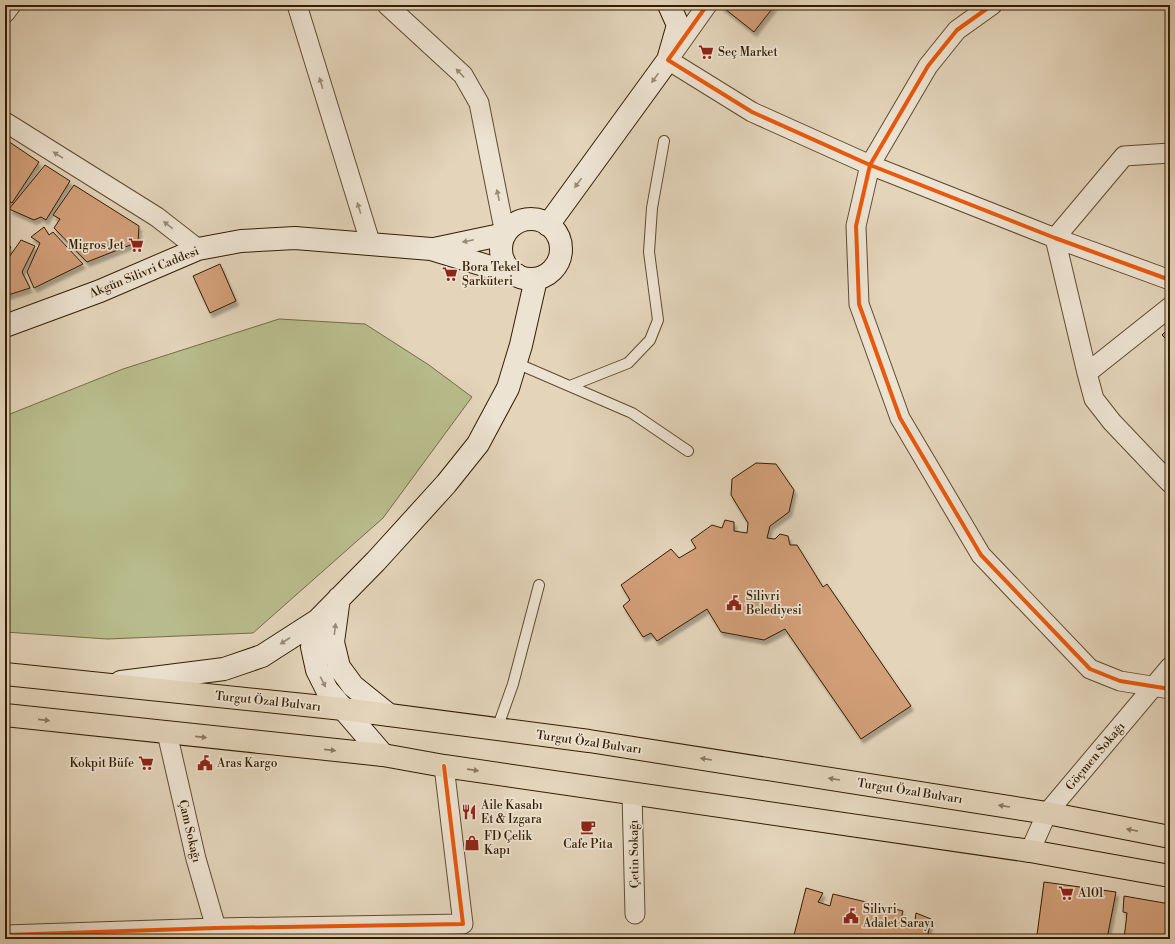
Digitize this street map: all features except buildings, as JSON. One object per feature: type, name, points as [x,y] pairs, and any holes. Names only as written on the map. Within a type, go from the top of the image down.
[{"type":"main road","points":[[548,225],[668,60],[678,25],[669,5]]},
{"type":"main road","points":[[431,249],[526,277],[546,275],[553,269],[559,260],[561,251],[560,241],[555,232],[540,220],[530,219],[520,221],[512,226],[505,234],[502,242],[501,252],[509,269],[526,277]]},
{"type":"main road","points":[[431,249],[505,234]]},
{"type":"main road","name":"Akgün Silivri Caddesi","points":[[5,326],[100,291],[198,249],[241,241],[296,238],[431,249]]},
{"type":"main road","points":[[104,684],[224,669],[262,656],[318,620],[376,561],[446,484],[478,444],[508,388],[516,363],[526,277]]},
{"type":"main road","points":[[339,598],[333,642],[339,667],[353,686],[389,715]]},
{"type":"main road","points":[[318,620],[312,647],[317,670],[327,690],[383,755]]},
{"type":"main road","name":"Turgut Özal Bulvarı","points":[[5,674],[343,709],[589,741],[1047,813],[1170,837]]},
{"type":"main road","points":[[5,715],[383,755],[444,766],[1030,851],[1170,876]]},
{"type":"street","points":[[5,13],[11,5]]},
{"type":"street","points":[[297,5],[371,245]]},
{"type":"street","points":[[387,5],[463,75],[479,103],[505,234]]},
{"type":"street","points":[[707,5],[668,60],[752,112],[870,165],[1055,238],[1170,280]]},
{"type":"street","points":[[992,5],[957,30],[928,66],[870,165],[856,226],[858,304],[900,418],[981,555],[1090,669],[1120,681],[1162,688]]},
{"type":"street","points":[[5,122],[157,217],[198,249]]},
{"type":"street","points":[[1055,238],[1124,156],[1170,153]]},
{"type":"street","points":[[1055,238],[1086,373],[1094,400],[1112,422],[1170,483]]},
{"type":"street","points":[[1086,373],[1170,307]]},
{"type":"street","name":"Göçmen Sokağı","points":[[1030,851],[1047,813],[1162,688],[1170,667]]},
{"type":"street","name":"Çam Sokağı","points":[[167,733],[196,859],[216,928]]},
{"type":"street","points":[[6,939],[5,935],[216,928],[463,924],[444,766]]},
{"type":"street","name":"Çetin Sokağı","points":[[632,793],[635,914]]},
{"type":"lane","points":[[570,386],[628,363],[650,340],[658,320],[650,252],[652,208],[664,141]]},
{"type":"lane","points":[[516,363],[632,413],[688,451]]},
{"type":"lane","points":[[496,729],[513,684],[539,585]]},
{"type":"green space","points":[[279,319],[365,324],[429,365],[472,397],[383,518],[253,633],[107,639],[5,632],[5,416],[123,369]]},
{"type":"cycle path","points":[[707,5],[668,60],[752,112],[870,165],[1055,238],[1170,280]]},
{"type":"cycle path","points":[[992,5],[957,30],[928,66],[870,165],[856,226],[859,304],[900,418],[981,555],[1090,669],[1120,681],[1170,689]]},
{"type":"cycle path","points":[[5,935],[216,928],[463,924],[444,766]]},
{"type":"place","name":"Seç Market","points":[[706,52]]},
{"type":"place","name":"Migros Jet","points":[[136,245]]},
{"type":"place","name":"Bora Tekel Şarküteri","points":[[450,274]]},
{"type":"place","name":"Silivri Belediyesi","points":[[734,603]]},
{"type":"place","name":"Kokpit Büfe","points":[[146,763]]},
{"type":"place","name":"Aras Kargo","points":[[205,763]]},
{"type":"place","name":"Aile Kasabı Et & Izgara","points":[[469,812]]},
{"type":"place","name":"Cafe Pita","points":[[588,827]]},
{"type":"place","name":"FD Çelik Kapı","points":[[472,843]]},
{"type":"place","name":"A101","points":[[1066,893]]},
{"type":"place","name":"Silivri Adalet Sarayı","points":[[851,916]]}]
